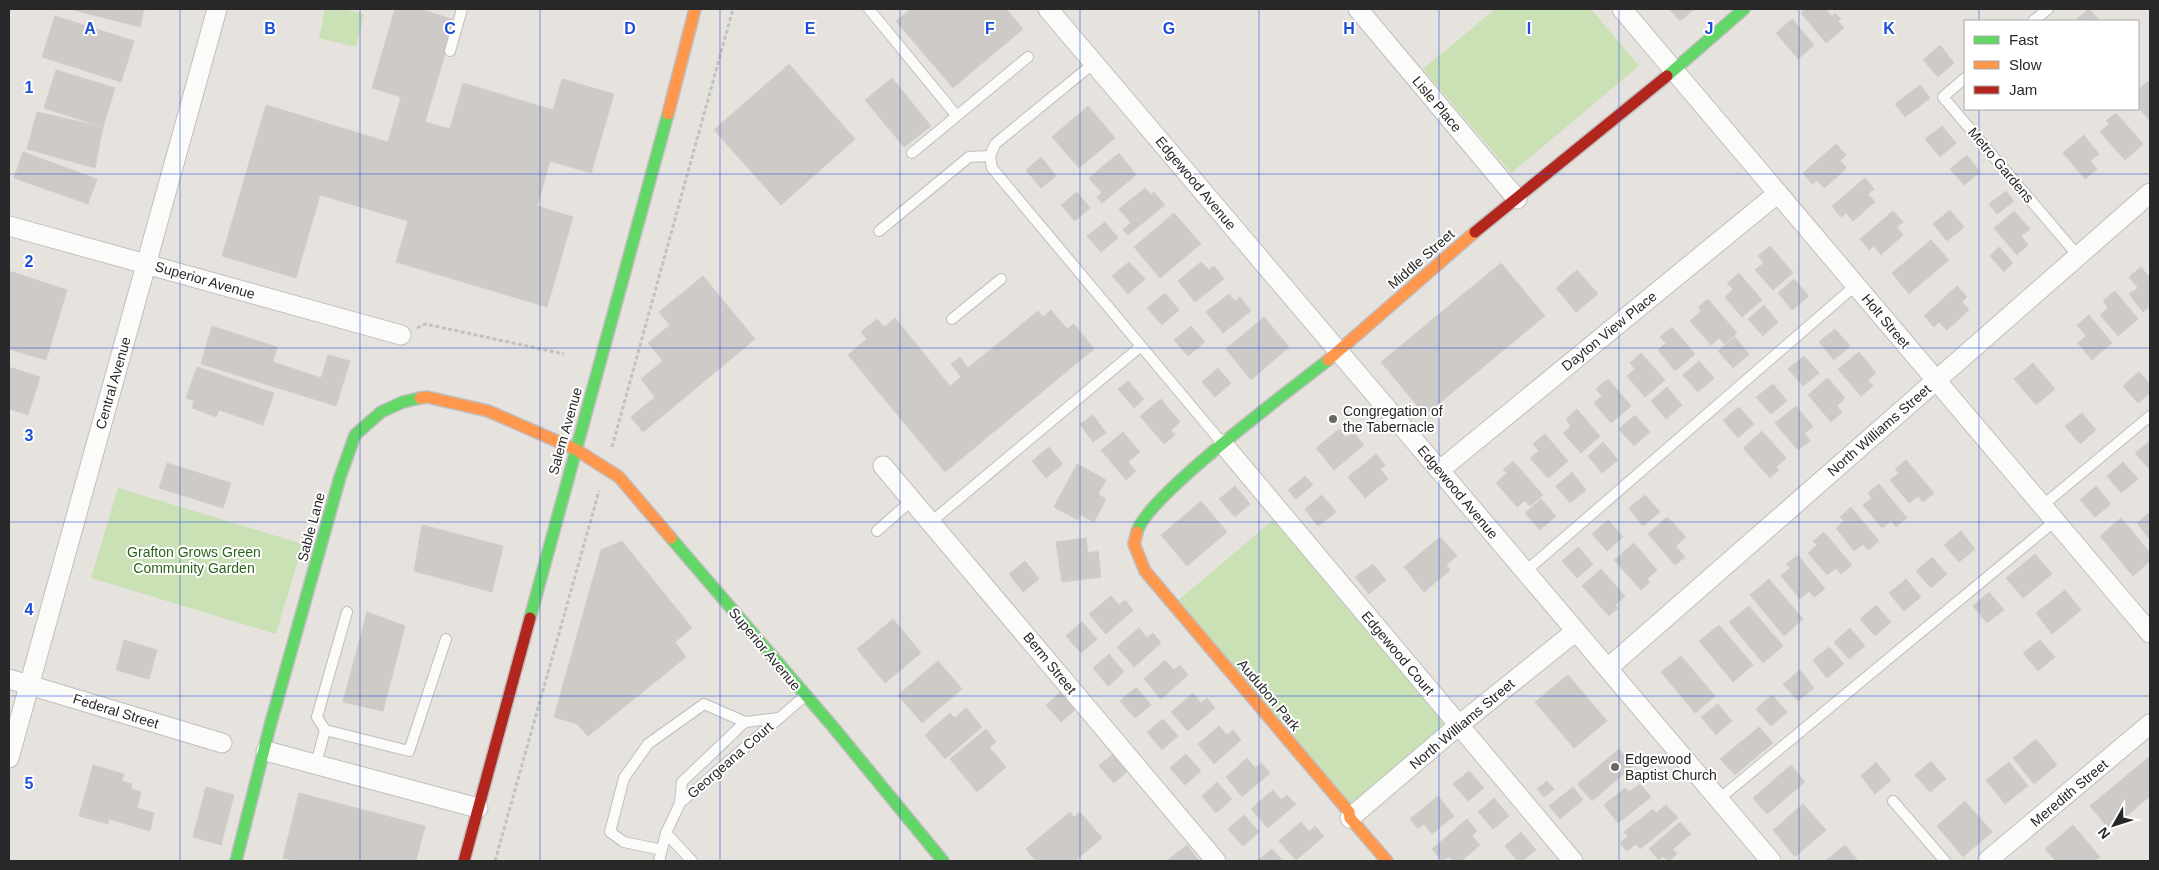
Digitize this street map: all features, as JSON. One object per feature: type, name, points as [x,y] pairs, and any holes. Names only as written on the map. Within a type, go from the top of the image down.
[{"type":"street","name":"Central Avenue","points":[[9,758],[218,9]]},
{"type":"street","name":"Salem Avenue","points":[[464,861],[575,449],[611,328],[695,9]]},
{"type":"street","name":"Edgewood Avenue","points":[[1048,9],[1771,861]]},
{"type":"street","name":"Lisle Place","points":[[1358,9],[1517,199]]},
{"type":"street","name":"Holt Street","points":[[1622,9],[2042,506],[2146,621]]},
{"type":"street","name":"Middle Street","points":[[1134,544],[1140,524],[1152,507],[1223,444],[1339,351],[1445,257],[1674,70],[1744,9]]},
{"type":"street","name":"Dayton View Place","points":[[1440,470],[1778,193]]},
{"type":"street","name":"North Williams Street","points":[[1608,668],[2150,193]]},
{"type":"street","name":"Superior Avenue","points":[[9,226],[401,335]]},
{"type":"street","name":"Sable Lane","points":[[236,861],[266,751],[270,726],[340,477],[355,435],[381,412],[403,402],[427,397],[488,411],[575,449]]},
{"type":"street","name":"Edgewood Court","points":[[1223,444],[1573,861]]},
{"type":"street","name":"Superior Avenue","points":[[575,449],[605,468],[625,485],[943,861]]},
{"type":"street","name":"Berm Street","points":[[883,466],[1216,861]]},
{"type":"street","name":"Audubon Park","points":[[1134,544],[1145,571],[1349,812],[1350,818],[1387,861]]},
{"type":"street","name":"North Williams Street","points":[[1350,818],[1459,725],[1576,631]]},
{"type":"street","name":"Federal Street","points":[[9,680],[222,743]]},
{"type":"street","name":"Meredith Street","points":[[1987,861],[2150,724]]},
{"type":"street","points":[[266,751],[478,808]]},
{"type":"lane","points":[[450,50],[462,9]]},
{"type":"lane","points":[[869,9],[956,116]]},
{"type":"lane","points":[[2034,20],[2048,9]]},
{"type":"lane","points":[[912,153],[1028,57]]},
{"type":"lane","points":[[1094,63],[995,144],[990,156],[992,168],[1223,444]]},
{"type":"lane","name":"Metro Gardens","points":[[1964,79],[1943,97],[2078,256]]},
{"type":"lane","points":[[879,231],[969,157],[990,156]]},
{"type":"lane","points":[[952,319],[1001,278]]},
{"type":"lane","points":[[1526,571],[1856,285]]},
{"type":"lane","points":[[931,522],[1142,346]]},
{"type":"lane","points":[[2042,506],[2150,416]]},
{"type":"lane","points":[[877,531],[912,500]]},
{"type":"lane","points":[[1719,799],[2055,521]]},
{"type":"lane","points":[[347,612],[317,717],[325,730],[409,751],[446,639]]},
{"type":"lane","name":"Georgeana Court","points":[[659,861],[666,833],[680,803],[805,696]]},
{"type":"lane","points":[[662,850],[624,842],[610,832],[624,778],[648,744],[704,704],[745,722],[779,718]]},
{"type":"lane","points":[[680,803],[682,782],[745,722]]},
{"type":"lane","points":[[316,764],[325,730]]},
{"type":"lane","points":[[1892,801],[1945,861]]},
{"type":"lane","points":[[666,833],[692,861]]},
{"type":"path","points":[[495,861],[733,9]]},
{"type":"path","points":[[401,335],[426,324],[564,354]]},
{"type":"green space","points":[[325,9],[341,9],[364,14],[356,47],[319,38]]},
{"type":"green space","points":[[1495,9],[1591,9],[1639,66],[1511,173],[1423,69]]},
{"type":"green space","name":"Grafton Grows Green Community Garden","points":[[118,488],[303,544],[276,634],[91,578]]},
{"type":"green space","points":[[1278,516],[1454,724],[1349,812],[1174,604]]},
{"type":"building","points":[[70,9],[144,9],[140,27]]},
{"type":"building","points":[[395,9],[419,9],[455,20],[425,122],[450,129],[463,83],[553,110],[562,79],[614,94],[591,173],[550,161],[537,206],[573,217],[547,307],[396,262],[408,221],[320,195],[296,278],[222,256],[266,105],[388,142],[401,97],[372,88]]},
{"type":"building","points":[[907,9],[1006,9],[1023,29],[953,88],[896,21],[909,11]]},
{"type":"building","points":[[1669,9],[1694,9],[1680,21]]},
{"type":"building","points":[[1805,9],[1830,9],[1827,11],[1832,16],[1835,13],[1841,19],[1838,21],[1844,28],[1826,43],[1801,13]]},
{"type":"building","points":[[2089,9],[2099,20],[2075,20]]},
{"type":"building","points":[[55,16],[134,41],[121,82],[42,57]]},
{"type":"building","points":[[1792,19],[1814,45],[1798,59],[1776,33]]},
{"type":"building","points":[[1940,45],[1954,63],[1938,77],[1923,60]]},
{"type":"building","points":[[789,64],[855,139],[781,205],[714,130]]},
{"type":"building","points":[[56,70],[115,88],[103,127],[44,108]]},
{"type":"building","points":[[892,78],[931,126],[904,147],[865,100]]},
{"type":"building","points":[[2148,81],[2150,84],[2150,121],[2139,108],[2139,89]]},
{"type":"building","points":[[1920,85],[1930,98],[1905,117],[1895,104]]},
{"type":"building","points":[[1088,106],[1115,138],[1079,168],[1052,137]]},
{"type":"building","points":[[37,112],[103,127],[95,168],[27,149]]},
{"type":"building","points":[[2116,113],[2143,144],[2125,160],[2100,132],[2109,124],[2106,121]]},
{"type":"building","points":[[1942,126],[1956,143],[1940,157],[1925,139]]},
{"type":"building","points":[[2084,135],[2099,154],[2090,161],[2097,169],[2085,179],[2063,153]]},
{"type":"building","points":[[1836,144],[1846,155],[1840,161],[1847,168],[1824,188],[1817,180],[1812,184],[1803,173]]},
{"type":"building","points":[[23,152],[97,179],[88,204],[14,178]]},
{"type":"building","points":[[1119,153],[1136,175],[1102,203],[1097,197],[1102,193],[1089,178]]},
{"type":"building","points":[[1967,155],[1980,172],[1964,185],[1950,169]]},
{"type":"building","points":[[1041,157],[1056,176],[1041,188],[1026,170]]},
{"type":"building","points":[[1865,178],[1874,189],[1868,194],[1875,202],[1853,221],[1846,213],[1841,217],[1832,206]]},
{"type":"building","points":[[1145,188],[1151,195],[1154,192],[1165,205],[1128,235],[1123,229],[1131,223],[1119,209]]},
{"type":"building","points":[[2006,191],[2014,201],[1997,214],[1989,204]]},
{"type":"building","points":[[1077,192],[1090,208],[1075,221],[1061,205]]},
{"type":"building","points":[[1950,210],[1964,227],[1947,241],[1933,224]]},
{"type":"building","points":[[1893,211],[1903,222],[1897,227],[1903,235],[1881,255],[1874,246],[1869,250],[1860,239]]},
{"type":"building","points":[[2014,211],[2030,229],[2021,236],[2028,245],[2017,255],[1994,228]]},
{"type":"building","points":[[1174,213],[1201,244],[1160,278],[1134,247]]},
{"type":"building","points":[[1105,222],[1118,238],[1101,252],[1087,236]]},
{"type":"building","points":[[1931,240],[1949,260],[1909,294],[1892,273]]},
{"type":"building","points":[[1770,246],[1793,273],[1773,290],[1755,270],[1764,263],[1758,256]]},
{"type":"building","points":[[1999,247],[2013,263],[2004,272],[1990,256]]},
{"type":"building","points":[[1129,262],[1145,279],[1128,294],[1112,276]]},
{"type":"building","points":[[1201,262],[1209,270],[1214,266],[1224,279],[1195,302],[1178,281]]},
{"type":"building","points":[[1501,263],[1545,316],[1425,415],[1381,362]]},
{"type":"building","points":[[2141,267],[2150,278],[2150,306],[2143,312],[2129,294],[2138,288],[2129,277]]},
{"type":"building","points":[[1577,270],[1598,294],[1576,312],[1556,288]]},
{"type":"building","points":[[9,271],[67,290],[46,360],[9,349]]},
{"type":"building","points":[[1739,273],[1762,300],[1742,317],[1725,297],[1733,289],[1727,283]]},
{"type":"building","points":[[703,276],[755,339],[643,432],[631,417],[655,397],[641,379],[663,361],[648,343],[670,325],[659,312]]},
{"type":"building","points":[[1794,279],[1809,296],[1792,310],[1778,293]]},
{"type":"building","points":[[1957,286],[1967,297],[1962,302],[1969,310],[1947,330],[1939,322],[1934,327],[1924,316]]},
{"type":"building","points":[[2115,291],[2138,319],[2118,336],[2100,315],[2108,308],[2103,301]]},
{"type":"building","points":[[1165,293],[1179,310],[1162,325],[1147,308]]},
{"type":"building","points":[[1229,294],[1235,301],[1240,297],[1251,311],[1223,333],[1206,312]]},
{"type":"building","points":[[1708,299],[1737,333],[1725,344],[1719,338],[1711,345],[1690,321],[1701,311],[1698,307]]},
{"type":"building","points":[[1764,305],[1778,322],[1763,336],[1748,319]]},
{"type":"building","points":[[1051,310],[1067,329],[1074,324],[1094,349],[945,472],[848,355],[867,339],[861,332],[877,319],[884,327],[895,318],[950,386],[961,377],[951,364],[960,357],[968,368],[1038,311],[1043,317]]},
{"type":"building","points":[[2089,315],[2112,343],[2092,360],[2078,343],[2086,336],[2077,325]]},
{"type":"building","points":[[1264,317],[1289,347],[1251,380],[1226,349]]},
{"type":"building","points":[[212,326],[277,347],[273,362],[321,378],[328,355],[350,361],[336,406],[201,364]]},
{"type":"building","points":[[1191,326],[1205,342],[1188,356],[1174,340]]},
{"type":"building","points":[[1672,327],[1695,354],[1675,371],[1658,350],[1666,343],[1660,337]]},
{"type":"building","points":[[1835,329],[1850,346],[1834,360],[1819,342]]},
{"type":"building","points":[[1735,337],[1749,354],[1733,368],[1718,351]]},
{"type":"building","points":[[1859,352],[1876,373],[1868,380],[1873,386],[1861,396],[1838,369]]},
{"type":"building","points":[[1641,353],[1665,380],[1645,397],[1627,376],[1635,369],[1630,363]]},
{"type":"building","points":[[1804,356],[1819,373],[1803,386],[1788,369]]},
{"type":"building","points":[[1699,361],[1714,378],[1698,392],[1683,375]]},
{"type":"building","points":[[2033,363],[2055,389],[2036,405],[2014,379]]},
{"type":"building","points":[[9,367],[40,377],[28,415],[9,409]]},
{"type":"building","points":[[197,367],[274,393],[263,425],[219,410],[216,417],[192,408],[194,401],[186,398]]},
{"type":"building","points":[[1218,368],[1231,383],[1215,397],[1202,382]]},
{"type":"building","points":[[2139,372],[2150,384],[2150,393],[2138,403],[2123,386]]},
{"type":"building","points":[[1828,378],[1845,398],[1837,406],[1842,412],[1831,422],[1808,395]]},
{"type":"building","points":[[1608,379],[1631,406],[1611,423],[1594,403],[1602,396],[1596,389]]},
{"type":"building","points":[[1128,381],[1144,399],[1134,408],[1118,389]]},
{"type":"building","points":[[1773,384],[1787,401],[1771,414],[1756,397]]},
{"type":"building","points":[[1667,387],[1682,405],[1666,419],[1651,401]]},
{"type":"building","points":[[1161,399],[1180,422],[1171,430],[1175,435],[1164,444],[1140,416]]},
{"type":"building","points":[[1796,406],[1813,427],[1804,433],[1810,441],[1798,450],[1775,423]]},
{"type":"building","points":[[1739,407],[1754,424],[1738,438],[1723,420]]},
{"type":"building","points":[[1577,409],[1600,436],[1581,453],[1563,433],[1571,426],[1566,419]]},
{"type":"building","points":[[2082,413],[2096,430],[2080,444],[2065,426]]},
{"type":"building","points":[[1093,415],[1106,433],[1093,442],[1080,424]]},
{"type":"building","points":[[1635,415],[1650,432],[1634,446],[1619,429]]},
{"type":"building","points":[[1339,429],[1346,438],[1353,432],[1364,445],[1334,470],[1316,448]]},
{"type":"building","points":[[1762,431],[1786,458],[1776,467],[1779,470],[1770,478],[1743,448]]},
{"type":"building","points":[[1123,432],[1140,452],[1128,462],[1136,471],[1126,480],[1101,450]]},
{"type":"building","points":[[1545,434],[1568,461],[1548,478],[1530,458],[1539,451],[1533,444]]},
{"type":"building","points":[[2150,441],[2150,470],[2135,453]]},
{"type":"building","points":[[1603,442],[1618,460],[1602,473],[1588,456]]},
{"type":"building","points":[[1049,447],[1063,464],[1046,478],[1032,461]]},
{"type":"building","points":[[1376,454],[1385,465],[1380,469],[1388,479],[1365,498],[1348,477]]},
{"type":"building","points":[[1906,460],[1934,493],[1923,502],[1918,496],[1909,503],[1890,480],[1899,473],[1895,469]]},
{"type":"building","points":[[1513,461],[1543,495],[1530,506],[1525,500],[1517,507],[1496,483],[1507,473],[1503,470]]},
{"type":"building","points":[[2123,462],[2138,479],[2121,493],[2107,476]]},
{"type":"building","points":[[167,463],[231,483],[223,508],[159,488]]},
{"type":"building","points":[[1077,464],[1106,480],[1098,494],[1106,499],[1094,522],[1081,515],[1078,520],[1054,507]]},
{"type":"building","points":[[1572,472],[1586,490],[1570,503],[1556,486]]},
{"type":"building","points":[[1305,476],[1313,485],[1296,499],[1288,490]]},
{"type":"building","points":[[1879,484],[1907,518],[1896,527],[1891,521],[1882,528],[1863,505],[1872,498],[1868,493]]},
{"type":"building","points":[[1235,486],[1250,504],[1235,517],[1219,499]]},
{"type":"building","points":[[2096,486],[2111,504],[2095,517],[2080,500]]},
{"type":"building","points":[[1322,495],[1336,512],[1318,526],[1305,509]]},
{"type":"building","points":[[1645,495],[1660,512],[1643,526],[1629,508]]},
{"type":"building","points":[[1541,499],[1556,516],[1540,530],[1525,513]]},
{"type":"building","points":[[1201,501],[1227,532],[1187,566],[1161,535]]},
{"type":"building","points":[[1851,507],[1879,541],[1868,550],[1863,544],[1854,551],[1836,528],[1844,521],[1840,517]]},
{"type":"building","points":[[2150,512],[2150,540],[2137,523]]},
{"type":"building","points":[[1667,517],[1686,537],[1676,546],[1685,557],[1675,565],[1648,534]]},
{"type":"building","points":[[2121,518],[2150,553],[2150,561],[2133,576],[2100,536]]},
{"type":"building","points":[[1608,520],[1623,537],[1607,551],[1592,534]]},
{"type":"building","points":[[422,525],[503,546],[492,592],[414,571]]},
{"type":"building","points":[[1961,531],[1975,549],[1959,562],[1944,545]]},
{"type":"building","points":[[1824,532],[1852,565],[1841,574],[1836,568],[1827,575],[1808,553],[1817,545],[1813,541]]},
{"type":"building","points":[[1440,537],[1457,556],[1446,565],[1450,570],[1424,592],[1404,567]]},
{"type":"building","points":[[1086,538],[1088,553],[1098,551],[1101,577],[1062,582],[1056,542]]},
{"type":"building","points":[[622,541],[692,628],[675,642],[686,657],[588,736],[577,724],[554,717],[601,550]]},
{"type":"building","points":[[1634,543],[1657,570],[1647,579],[1650,582],[1641,590],[1614,560]]},
{"type":"building","points":[[1578,547],[1593,564],[1577,578],[1562,561]]},
{"type":"building","points":[[2035,554],[2052,574],[2023,598],[2006,578]]},
{"type":"building","points":[[1798,555],[1825,589],[1814,597],[1809,591],[1800,599],[1781,576],[1790,568],[1786,564]]},
{"type":"building","points":[[1932,557],[1947,574],[1931,588],[1916,571]]},
{"type":"building","points":[[1025,561],[1039,579],[1023,592],[1009,574]]},
{"type":"building","points":[[1373,564],[1386,580],[1369,594],[1355,577]]},
{"type":"building","points":[[1601,569],[1625,596],[1615,605],[1618,608],[1609,616],[1582,586]]},
{"type":"building","points":[[1769,579],[1803,619],[1784,636],[1750,595]]},
{"type":"building","points":[[1906,579],[1921,597],[1904,611],[1889,593]]},
{"type":"building","points":[[2065,590],[2081,610],[2052,634],[2036,613]]},
{"type":"building","points":[[1989,592],[2004,610],[1987,623],[1973,606]]},
{"type":"building","points":[[1111,596],[1119,605],[1125,600],[1133,610],[1106,634],[1089,614]]},
{"type":"building","points":[[1876,605],[1891,622],[1875,636],[1860,619]]},
{"type":"building","points":[[1749,606],[1783,646],[1763,663],[1729,622]]},
{"type":"building","points":[[367,612],[405,626],[383,711],[343,702]]},
{"type":"building","points":[[893,619],[921,653],[885,683],[857,649]]},
{"type":"building","points":[[1082,622],[1097,639],[1081,653],[1066,636]]},
{"type":"building","points":[[1719,625],[1753,665],[1733,682],[1699,641]]},
{"type":"building","points":[[1139,628],[1147,638],[1153,633],[1161,643],[1134,667],[1117,647]]},
{"type":"building","points":[[1850,628],[1865,646],[1849,659],[1834,642]]},
{"type":"building","points":[[124,640],[157,650],[149,679],[116,670]]},
{"type":"building","points":[[2040,640],[2055,657],[2038,671],[2023,653]]},
{"type":"building","points":[[1829,647],[1844,664],[1827,678],[1813,660]]},
{"type":"building","points":[[1109,654],[1124,672],[1108,686],[1093,668]]},
{"type":"building","points":[[1681,656],[1715,696],[1695,713],[1661,672]]},
{"type":"building","points":[[1165,660],[1174,670],[1180,665],[1188,675],[1161,699],[1144,679]]},
{"type":"building","points":[[938,661],[962,689],[922,723],[898,695]]},
{"type":"building","points":[[1800,670],[1814,688],[1798,701],[1783,684]]},
{"type":"building","points":[[1568,675],[1607,721],[1574,748],[1535,702]]},
{"type":"building","points":[[1136,687],[1151,705],[1135,718],[1120,701]]},
{"type":"building","points":[[1062,691],[1077,708],[1061,722],[1046,705]]},
{"type":"building","points":[[1193,693],[1201,703],[1207,698],[1215,708],[1188,731],[1171,712]]},
{"type":"building","points":[[1772,695],[1787,712],[1771,726],[1756,709]]},
{"type":"building","points":[[1718,704],[1732,721],[1716,735],[1701,717]]},
{"type":"building","points":[[966,708],[982,727],[945,759],[925,735],[950,713],[955,718]]},
{"type":"building","points":[[1163,719],[1178,736],[1162,750],[1147,732]]},
{"type":"building","points":[[1219,726],[1227,735],[1233,730],[1241,740],[1214,764],[1198,744]]},
{"type":"building","points":[[1759,727],[1773,743],[1735,775],[1720,759]]},
{"type":"building","points":[[986,729],[996,742],[989,747],[1006,767],[977,792],[950,759]]},
{"type":"building","points":[[2036,739],[2057,765],[2034,784],[2013,758]]},
{"type":"building","points":[[1619,749],[1633,766],[1592,801],[1577,784]]},
{"type":"building","points":[[1115,752],[1130,769],[1114,783],[1099,766]]},
{"type":"building","points":[[1186,754],[1201,771],[1185,785],[1170,768]]},
{"type":"building","points":[[2150,756],[2150,796],[2110,830],[2090,806]]},
{"type":"building","points":[[1247,758],[1255,768],[1261,763],[1270,773],[1242,797],[1226,777]]},
{"type":"building","points":[[1931,761],[1946,779],[1930,792],[1915,775]]},
{"type":"building","points":[[1876,762],[1891,780],[1875,794],[1861,776]]},
{"type":"building","points":[[2009,762],[2028,786],[2005,804],[1986,780]]},
{"type":"building","points":[[93,765],[124,774],[122,781],[132,784],[131,789],[141,792],[137,808],[154,813],[150,831],[109,819],[108,824],[79,816]]},
{"type":"building","points":[[1791,765],[1805,782],[1767,814],[1753,798]]},
{"type":"building","points":[[1469,771],[1484,788],[1468,801],[1453,784]]},
{"type":"building","points":[[1547,781],[1554,789],[1544,797],[1537,789]]},
{"type":"building","points":[[1217,782],[1232,799],[1216,813],[1202,796]]},
{"type":"building","points":[[1640,784],[1651,797],[1618,823],[1604,805],[1625,788],[1629,792]]},
{"type":"building","points":[[206,787],[234,795],[221,845],[193,837]]},
{"type":"building","points":[[1573,787],[1583,800],[1560,819],[1549,806]]},
{"type":"building","points":[[1273,790],[1281,800],[1287,795],[1296,804],[1268,828],[1251,809]]},
{"type":"building","points":[[299,793],[425,826],[416,861],[297,861],[283,858]]},
{"type":"building","points":[[1438,796],[1454,816],[1432,834],[1424,824],[1418,829],[1410,819]]},
{"type":"building","points":[[1494,798],[1509,816],[1493,829],[1478,812]]},
{"type":"building","points":[[1965,801],[1992,832],[1963,857],[1937,826]]},
{"type":"building","points":[[1803,804],[1826,830],[1795,857],[1773,830]]},
{"type":"building","points":[[1666,805],[1678,818],[1640,849],[1636,844],[1627,851],[1620,843],[1628,836],[1624,832],[1653,809],[1656,813]]},
{"type":"building","points":[[1070,812],[1074,817],[1080,812],[1102,838],[1075,861],[1036,861],[1026,849]]},
{"type":"building","points":[[1244,815],[1259,832],[1243,846],[1228,829]]},
{"type":"building","points":[[1467,819],[1477,831],[1472,836],[1480,845],[1461,861],[1453,861],[1449,857],[1442,861],[1432,849]]},
{"type":"building","points":[[1301,822],[1309,832],[1315,826],[1324,836],[1296,860],[1279,841]]},
{"type":"building","points":[[1680,822],[1691,834],[1673,849],[1677,854],[1669,861],[1662,856],[1659,860],[1649,849]]},
{"type":"building","points":[[2073,825],[2100,857],[2095,861],[2056,861],[2045,849]]},
{"type":"building","points":[[1521,832],[1536,850],[1522,861],[1518,861],[1505,846]]},
{"type":"building","points":[[1187,845],[1199,861],[1168,860]]},
{"type":"building","points":[[1845,845],[1858,861],[1825,861]]},
{"type":"building","points":[[1272,849],[1283,861],[1257,861]]},
{"type":"traffic: fast","points":[[1667,76],[1744,9]]},
{"type":"traffic: fast","points":[[530,618],[668,114]]},
{"type":"traffic: fast","points":[[1137,532],[1146,516],[1192,470],[1255,417],[1328,360]]},
{"type":"traffic: fast","points":[[236,861],[270,726],[340,477],[355,435],[381,412],[403,402],[420,398]]},
{"type":"traffic: fast","points":[[671,538],[834,728],[943,861]]},
{"type":"traffic: slow","points":[[668,114],[695,9]]},
{"type":"traffic: slow","points":[[1328,360],[1475,232]]},
{"type":"traffic: slow","points":[[420,398],[427,397],[488,411],[575,449],[619,477],[671,538]]},
{"type":"traffic: slow","points":[[1137,532],[1134,544],[1145,571],[1349,812],[1350,818],[1387,861]]},
{"type":"traffic: jam","points":[[1475,232],[1667,76]]},
{"type":"traffic: jam","points":[[464,861],[530,618]]},
{"type":"place","name":"Congregation of the Tabernacle","points":[[1333,419]]},
{"type":"place","name":"Edgewood Baptist Church","points":[[1615,767]]}]
